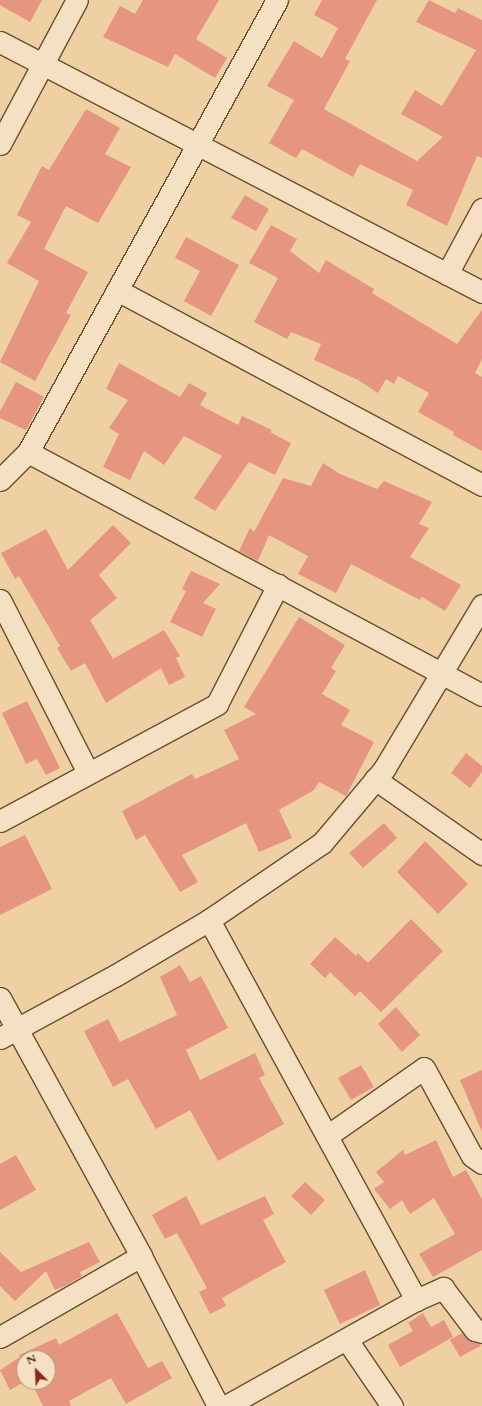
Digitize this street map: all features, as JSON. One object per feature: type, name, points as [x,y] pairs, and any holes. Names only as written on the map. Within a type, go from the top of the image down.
[{"type":"street","points":[[0,144],[77,0]]},
{"type":"street","points":[[0,480],[28,452],[278,0]]},
{"type":"street","points":[[0,42],[197,146],[482,292]]},
{"type":"street","points":[[447,274],[482,209]]},
{"type":"street","points":[[117,290],[482,485]]},
{"type":"street","points":[[28,452],[444,672],[482,695]]},
{"type":"street","points":[[0,821],[217,704],[278,585]]},
{"type":"street","points":[[0,600],[88,773]]},
{"type":"street","points":[[8,1034],[209,920],[322,843],[375,779],[444,672],[482,605]]},
{"type":"street","points":[[375,779],[482,854]]},
{"type":"street","points":[[209,920],[416,1300]]},
{"type":"street","points":[[0,998],[8,1034],[141,1256],[218,1406]]},
{"type":"street","points":[[326,1136],[424,1068],[472,1156],[482,1163]]},
{"type":"street","points":[[0,1337],[141,1256]]},
{"type":"street","points":[[226,1406],[347,1340],[416,1300],[443,1288],[475,1330],[482,1332]]},
{"type":"street","points":[[347,1340],[392,1406]]},
{"type":"building","points":[[0,0],[42,0],[30,22],[0,5]]},
{"type":"building","points":[[143,0],[219,0],[196,39],[227,58],[215,78],[175,54],[168,67],[103,37],[120,6],[135,14]]},
{"type":"building","points":[[322,0],[377,0],[345,59],[350,61],[324,109],[417,161],[443,137],[401,114],[415,90],[442,106],[476,50],[416,22],[429,0],[455,13],[458,8],[482,20],[482,158],[477,156],[447,226],[406,205],[413,190],[360,164],[353,177],[302,149],[296,158],[269,143],[294,100],[267,86],[294,41],[322,58],[338,28],[314,15]]},
{"type":"building","points":[[86,109],[120,128],[105,154],[131,167],[98,223],[66,206],[44,249],[88,272],[66,313],[71,315],[35,381],[0,362],[39,281],[7,263],[31,222],[17,215],[42,166],[49,170]]},
{"type":"building","points":[[245,195],[269,209],[256,231],[231,218]]},
{"type":"building","points":[[271,225],[297,239],[290,251],[319,273],[326,260],[374,289],[372,293],[457,344],[482,310],[482,359],[475,373],[482,377],[482,451],[453,435],[454,432],[418,412],[429,393],[398,376],[394,384],[386,379],[378,393],[358,380],[314,360],[321,344],[291,332],[287,339],[254,322],[278,278],[249,263]]},
{"type":"building","points":[[186,237],[239,265],[211,316],[184,301],[200,271],[175,258]]},
{"type":"building","points":[[119,363],[180,397],[189,383],[207,393],[200,405],[238,425],[242,416],[272,430],[270,432],[291,443],[275,475],[249,462],[215,511],[194,498],[222,456],[184,436],[164,465],[144,451],[130,480],[103,467],[119,434],[109,428],[128,400],[106,389]]},
{"type":"building","points":[[16,382],[44,397],[26,430],[0,418],[0,411]]},
{"type":"building","points":[[323,463],[340,474],[377,489],[384,481],[432,502],[419,524],[429,528],[410,557],[461,585],[445,611],[422,597],[420,600],[351,564],[336,593],[298,574],[308,556],[269,535],[258,561],[239,551],[250,528],[254,532],[283,478],[311,486]]},
{"type":"building","points":[[113,525],[131,543],[99,575],[117,598],[90,620],[113,659],[164,630],[180,656],[176,658],[185,677],[169,685],[161,668],[106,703],[85,663],[71,671],[57,648],[60,646],[19,576],[15,579],[1,553],[46,529],[68,570]]},
{"type":"building","points":[[191,571],[220,584],[203,603],[216,609],[202,637],[170,622],[186,591],[182,589]]},
{"type":"building","points":[[299,617],[345,645],[331,668],[336,671],[322,694],[350,710],[341,725],[374,742],[346,796],[319,782],[314,790],[279,810],[292,838],[259,852],[246,823],[182,855],[198,882],[180,892],[145,835],[136,840],[122,811],[192,774],[195,779],[239,759],[224,730],[256,714],[244,707]]},
{"type":"building","points":[[27,701],[60,768],[46,775],[37,759],[26,764],[2,713]]},
{"type":"building","points":[[466,753],[482,766],[482,772],[470,788],[451,773]]},
{"type":"building","points":[[384,823],[397,838],[363,868],[349,853]]},
{"type":"building","points":[[25,835],[52,889],[0,915],[0,847]]},
{"type":"building","points":[[425,841],[468,884],[438,914],[397,872]]},
{"type":"building","points":[[411,919],[443,951],[381,1012],[360,991],[355,996],[330,972],[325,978],[310,964],[335,937],[356,956],[358,953],[368,963]]},
{"type":"building","points":[[180,965],[190,982],[201,976],[228,1028],[186,1050],[200,1080],[255,1053],[265,1075],[259,1078],[284,1124],[218,1161],[190,1110],[156,1129],[128,1079],[113,1087],[84,1031],[108,1019],[120,1042],[177,1015],[160,977]]},
{"type":"building","points":[[396,1007],[420,1035],[402,1052],[378,1024]]},
{"type":"building","points":[[361,1065],[374,1087],[351,1100],[338,1078]]},
{"type":"building","points":[[482,1070],[482,1132],[460,1080]]},
{"type":"building","points":[[436,1140],[453,1177],[466,1170],[482,1199],[482,1250],[433,1277],[419,1254],[455,1234],[434,1198],[410,1214],[402,1200],[390,1209],[374,1189],[384,1182],[376,1172],[403,1150],[405,1155]]},
{"type":"building","points":[[16,1155],[36,1190],[0,1210],[0,1164]]},
{"type":"building","points":[[305,1182],[325,1200],[311,1215],[291,1196]]},
{"type":"building","points":[[186,1196],[201,1225],[265,1196],[274,1214],[263,1220],[286,1262],[222,1298],[226,1306],[210,1314],[199,1292],[207,1288],[177,1233],[165,1239],[152,1215]]},
{"type":"building","points":[[89,1242],[100,1262],[80,1272],[82,1276],[65,1286],[55,1290],[46,1271],[15,1301],[0,1286],[0,1252],[21,1272]]},
{"type":"building","points":[[365,1270],[380,1305],[340,1324],[324,1290]]},
{"type":"building","points":[[117,1313],[148,1368],[162,1361],[172,1378],[126,1404],[111,1378],[69,1401],[71,1406],[43,1406],[35,1390],[56,1390],[56,1350],[30,1350],[56,1338],[59,1345]]},
{"type":"building","points":[[423,1313],[431,1327],[444,1320],[453,1337],[400,1367],[388,1345],[413,1331],[408,1323]]},
{"type":"building","points":[[462,1333],[471,1341],[482,1345],[460,1357],[450,1340]]},
{"type":"building","points":[[16,1360],[16,1387],[10,1390],[0,1370]]}]
